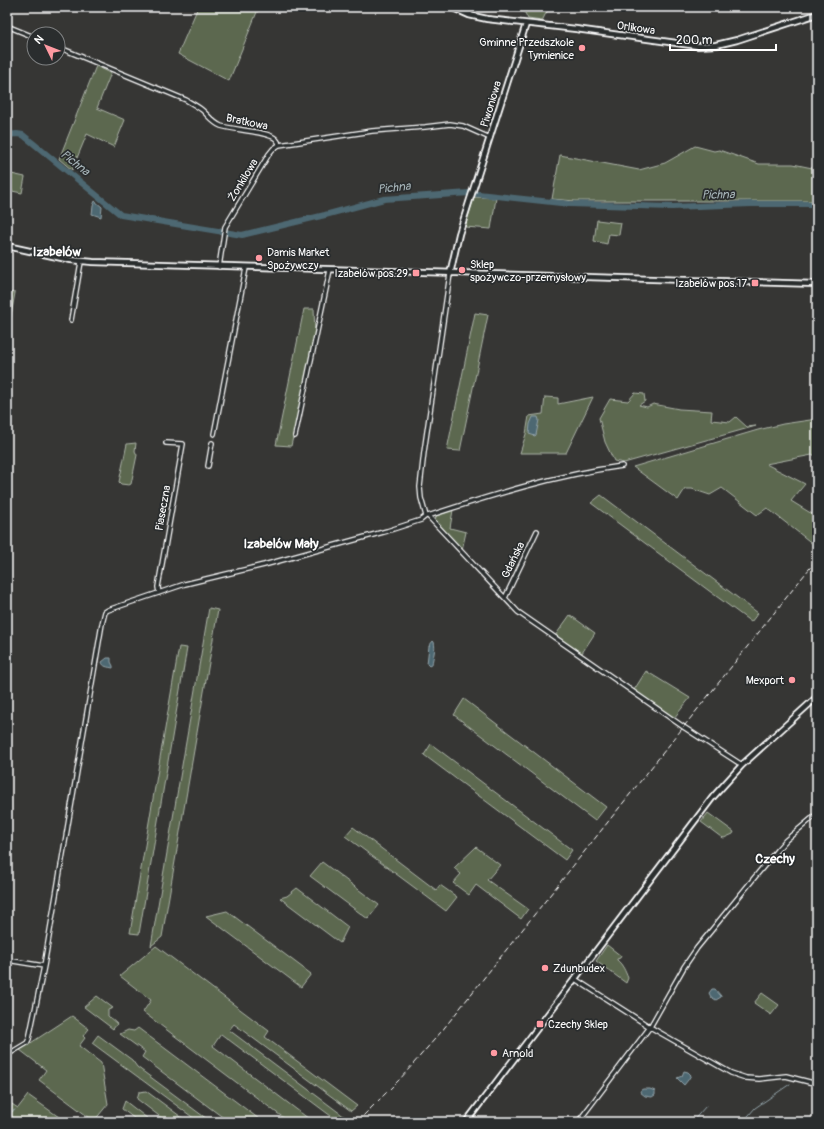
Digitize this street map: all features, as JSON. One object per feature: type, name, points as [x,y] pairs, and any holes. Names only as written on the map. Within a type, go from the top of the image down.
[{"type":"street","name":"Orlikowa","points":[[452,7],[469,15],[487,19],[707,46],[736,40],[817,14]]},
{"type":"street","points":[[469,15],[473,7]]},
{"type":"street","name":"Piwoniowa","points":[[450,274],[459,234],[526,24]]},
{"type":"street","points":[[7,26],[26,34]]},
{"type":"street","name":"Bratkowa","points":[[66,50],[186,100],[195,105],[221,126],[258,132],[272,136],[277,140],[279,145]]},
{"type":"street","points":[[279,145],[372,131],[450,124],[463,126],[490,138]]},
{"type":"street","name":"Żonkilowa","points":[[219,267],[224,228],[269,154],[279,145]]},
{"type":"street","points":[[7,246],[81,262],[817,284]]},
{"type":"street","points":[[72,320],[81,262]]},
{"type":"street","points":[[214,434],[246,268]]},
{"type":"street","points":[[295,436],[330,270]]},
{"type":"street","points":[[450,274],[421,480],[421,498],[427,516],[504,598],[522,615],[685,728],[742,765]]},
{"type":"street","name":"Piaseczna","points":[[159,593],[158,588],[183,444],[166,443]]},
{"type":"street","points":[[208,466],[212,443]]},
{"type":"street","points":[[7,1055],[27,1043],[29,1039],[44,966],[105,612],[185,584],[264,565],[387,531],[421,520],[427,516],[555,478],[622,466]]},
{"type":"street","name":"Gdańska","points":[[504,598],[537,531]]},
{"type":"street","points":[[466,1122],[723,786],[742,765],[817,697]]},
{"type":"street","points":[[578,1122],[650,1027],[684,967],[697,948],[777,850],[786,840],[817,814]]},
{"type":"street","points":[[7,960],[44,966]]},
{"type":"street","points":[[575,979],[650,1027],[731,1073],[746,1078],[758,1079],[786,1076],[817,1084]]},
{"type":"green space","points":[[198,7],[259,7],[229,81],[178,54]]},
{"type":"green space","points":[[522,7],[549,7],[542,21],[528,19]]},
{"type":"green space","points":[[96,66],[111,73],[97,108],[125,120],[114,147],[87,134],[72,170],[59,159]]},
{"type":"green space","points":[[695,146],[714,151],[719,150],[759,164],[793,164],[817,169],[817,201],[575,201],[552,199],[560,155],[639,170],[665,163]]},
{"type":"green space","points":[[7,173],[25,177],[22,193],[7,190]]},
{"type":"green space","points":[[474,197],[496,198],[491,229],[465,227]]},
{"type":"green space","points":[[597,220],[621,223],[619,235],[609,234],[607,244],[594,241]]},
{"type":"green space","points":[[7,292],[15,293],[10,321],[7,321]]},
{"type":"green space","points":[[304,309],[314,309],[315,334],[291,446],[276,445]]},
{"type":"green space","points":[[475,313],[488,315],[460,451],[447,450]]},
{"type":"green space","points":[[635,393],[644,394],[645,401],[639,405],[647,407],[653,404],[679,409],[712,411],[711,420],[730,422],[736,417],[747,427],[756,426],[624,463],[614,461],[605,442],[599,418],[610,399],[628,401]]},
{"type":"green space","points":[[545,397],[558,398],[558,404],[593,397],[566,453],[520,453],[526,434],[529,416],[543,414]]},
{"type":"green space","points":[[817,419],[817,455],[766,464],[805,484],[791,501],[817,517],[817,539],[813,544],[767,508],[757,515],[722,488],[710,495],[692,489],[685,489],[678,500],[633,467],[758,430],[783,424]]},
{"type":"green space","points":[[136,443],[135,451],[137,455],[131,484],[121,484],[119,482],[127,444]]},
{"type":"green space","points":[[601,495],[758,613],[751,622],[591,503]]},
{"type":"green space","points":[[453,510],[450,528],[466,532],[462,550],[435,521],[436,516]]},
{"type":"green space","points":[[209,608],[218,610],[162,937],[151,946]]},
{"type":"green space","points":[[570,615],[595,633],[582,653],[555,636]]},
{"type":"green space","points":[[179,647],[187,648],[139,934],[130,933]]},
{"type":"green space","points":[[646,671],[690,698],[674,718],[634,690]]},
{"type":"green space","points":[[464,699],[606,807],[595,821],[454,715]]},
{"type":"green space","points":[[431,744],[572,850],[565,860],[424,755]]},
{"type":"green space","points":[[708,813],[734,832],[733,834],[724,838],[721,837],[701,822]]},
{"type":"green space","points":[[353,827],[436,890],[440,885],[457,897],[446,911],[345,836]]},
{"type":"green space","points":[[476,847],[500,865],[487,880],[528,909],[521,919],[476,885],[469,895],[453,883],[461,874],[454,868]]},
{"type":"green space","points":[[322,862],[379,905],[368,919],[310,876]]},
{"type":"green space","points":[[297,888],[348,927],[340,943],[280,898],[287,896]]},
{"type":"green space","points":[[227,911],[311,974],[301,987],[206,916]]},
{"type":"green space","points":[[607,945],[621,956],[617,960],[628,978],[626,983],[596,961]]},
{"type":"green space","points":[[156,946],[269,1031],[265,1037],[357,1106],[351,1111],[234,1024],[229,1030],[345,1117],[339,1122],[221,1034],[213,1046],[313,1122],[289,1122],[143,1012],[151,1000],[120,976]]},
{"type":"green space","points":[[762,993],[779,1005],[771,1015],[754,1003]]},
{"type":"green space","points":[[97,996],[113,1008],[108,1010],[108,1016],[117,1024],[113,1029],[84,1007]]},
{"type":"green space","points":[[72,1016],[89,1029],[83,1036],[85,1038],[79,1046],[101,1063],[108,1104],[94,1121],[39,1080],[46,1070],[20,1050]]},
{"type":"green space","points":[[138,1028],[263,1122],[229,1122],[142,1057],[145,1052],[120,1034],[128,1030],[134,1031]]},
{"type":"green space","points":[[98,1035],[132,1060],[137,1067],[211,1122],[199,1122],[92,1043]]},
{"type":"green space","points":[[146,1091],[188,1122],[167,1122],[137,1099],[139,1092]]},
{"type":"green space","points":[[28,1095],[66,1122],[7,1122],[7,1101],[18,1108]]},
{"type":"green space","points":[[125,1101],[152,1122],[139,1122],[122,1109]]},
{"type":"water","points":[[95,201],[102,207],[101,217],[92,214]]},
{"type":"water","points":[[533,417],[538,417],[539,420],[535,436],[529,434],[530,424]]},
{"type":"water","points":[[433,641],[435,645],[434,653],[432,664],[429,666],[427,664],[429,646]]},
{"type":"water","points":[[107,658],[111,658],[113,668],[103,665],[102,662]]},
{"type":"water","points":[[712,989],[715,989],[721,997],[716,1000],[711,997],[709,993]]},
{"type":"water","points":[[684,1071],[691,1075],[684,1085],[677,1078],[682,1076]]},
{"type":"water","points":[[643,1089],[655,1091],[655,1095],[652,1097],[645,1096],[640,1092]]},
{"type":"waterway","name":"Pichna","points":[[7,135],[23,135],[121,215],[242,235],[384,199],[469,193],[570,204],[672,207],[751,204],[817,204]]},
{"type":"waterway","points":[[743,1122],[755,1108],[790,1084]]},
{"type":"waterway","points":[[692,1122],[706,1106]]},
{"type":"waterway","points":[[7,1114],[15,1110]]},
{"type":"railway","points":[[357,1122],[400,1079],[441,1032],[817,559]]},
{"type":"place","name":"Gminne Przedszkole Tymienice","points":[[582,48]]},
{"type":"place","name":"Damis Market Spożywczy","points":[[259,258]]},
{"type":"place","name":"Sklep spożywczo-przemysłowy","points":[[462,270]]},
{"type":"place","name":"Izabelów pos.29","points":[[416,273]]},
{"type":"place","name":"Izabelów pos.17","points":[[755,283]]},
{"type":"place","name":"Mexport","points":[[792,680]]},
{"type":"place","name":"Zdunbudex","points":[[545,968]]},
{"type":"place","name":"Czechy Sklep","points":[[540,1024]]},
{"type":"place","name":"Arnold","points":[[494,1053]]},
{"type":"district","name":"Izabelów","points":[[57,252]]},
{"type":"district","name":"Izabelów Mały","points":[[281,544]]},
{"type":"district","name":"Czechy","points":[[775,859]]}]
